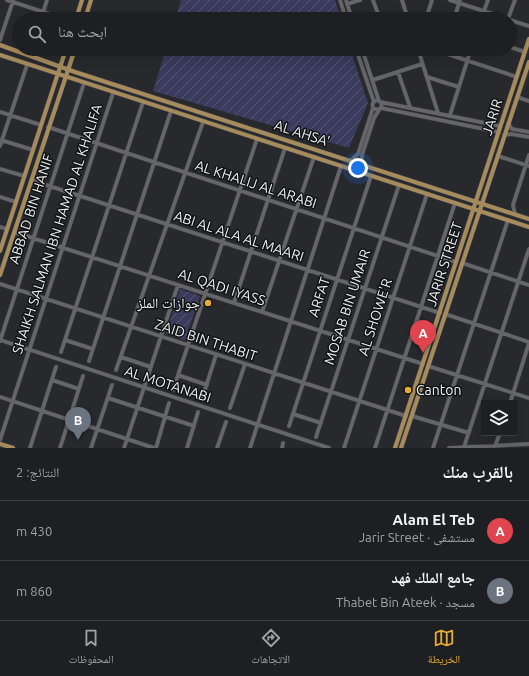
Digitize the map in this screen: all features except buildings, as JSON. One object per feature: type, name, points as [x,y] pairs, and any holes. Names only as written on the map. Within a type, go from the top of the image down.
[{"type":"main road","points":[[78,12],[82,0]]},
{"type":"main road","points":[[87,12],[91,0]]},
{"type":"main road","name":"JARIR","points":[[476,201],[529,39]]},
{"type":"main road","name":"AL AHSA'","points":[[0,45],[12,49]]},
{"type":"main road","name":"AL AHSA'","points":[[0,55],[529,228]]},
{"type":"main road","name":"AL AHSA'","points":[[32,56],[76,72],[529,219]]},
{"type":"main road","points":[[0,275],[72,56]]},
{"type":"main road","points":[[63,58],[64,65],[67,66],[70,62]]},
{"type":"main road","points":[[0,251],[63,58]]},
{"type":"main road","name":"JARIR","points":[[401,448],[508,123],[528,69],[529,62]]},
{"type":"main road","points":[[51,72],[57,69],[54,64]]},
{"type":"main road","points":[[72,79],[70,77],[71,73],[76,72]]},
{"type":"main road","points":[[55,82],[60,79],[61,87]]},
{"type":"main road","points":[[478,194],[478,198],[480,200],[485,196]]},
{"type":"main road","points":[[464,206],[470,203],[466,198]]},
{"type":"main road","name":"JARIR STREET","points":[[395,448],[476,201]]},
{"type":"main road","points":[[489,214],[484,209],[486,206],[492,206]]},
{"type":"main road","points":[[471,216],[476,213],[477,218]]},
{"type":"main road","points":[[0,444],[13,448]]},
{"type":"street","points":[[7,0],[43,12],[47,0]]},
{"type":"street","points":[[340,0],[344,12]]},
{"type":"street","points":[[350,12],[346,2],[360,0]]},
{"type":"street","points":[[373,0],[377,12]]},
{"type":"street","points":[[402,0],[406,12]]},
{"type":"street","points":[[428,12],[432,0]]},
{"type":"street","points":[[450,0],[487,12]]},
{"type":"street","points":[[484,11],[488,0]]},
{"type":"street","points":[[511,12],[515,0]]},
{"type":"street","points":[[0,40],[13,1]]},
{"type":"street","points":[[456,12],[460,2]]},
{"type":"street","points":[[517,22],[529,26]]},
{"type":"street","points":[[517,49],[525,52]]},
{"type":"street","points":[[358,56],[374,102],[360,155],[362,161],[367,166]]},
{"type":"street","points":[[350,161],[360,155],[373,120],[382,104],[365,56]]},
{"type":"street","points":[[420,56],[438,113]]},
{"type":"street","points":[[457,56],[517,77]]},
{"type":"street","points":[[449,122],[451,118],[449,115],[469,56]]},
{"type":"street","points":[[373,80],[422,64]]},
{"type":"street","points":[[0,146],[27,65]]},
{"type":"street","points":[[398,72],[410,107]]},
{"type":"street","points":[[427,77],[459,87]]},
{"type":"street","name":"ABBAD BIN HANIF","points":[[0,341],[84,83]]},
{"type":"street","name":"SHAIKH SALMAN IBN HAMAD AL KHALIFA","points":[[0,440],[113,93]]},
{"type":"street","points":[[517,97],[529,101]]},
{"type":"street","points":[[374,102],[380,101],[500,126]]},
{"type":"street","points":[[61,352],[143,102]]},
{"type":"street","points":[[373,108],[499,132]]},
{"type":"street","points":[[89,361],[171,111]]},
{"type":"street","points":[[0,112],[41,126]]},
{"type":"street","points":[[455,123],[452,120],[456,117]]},
{"type":"street","points":[[116,370],[203,122]]},
{"type":"street","points":[[508,123],[511,128],[529,137]]},
{"type":"street","name":"AL KHALIJ AL ARABI","points":[[48,127],[456,262]]},
{"type":"street","points":[[514,134],[517,132],[515,130]]},
{"type":"street","points":[[504,135],[529,132]]},
{"type":"street","points":[[173,390],[257,139]]},
{"type":"street","points":[[1,140],[33,150]]},
{"type":"street","points":[[234,303],[285,148]]},
{"type":"street","points":[[515,214],[513,209],[514,203],[527,166],[529,155]]},
{"type":"street","points":[[498,156],[527,166]]},
{"type":"street","points":[[262,312],[314,157]]},
{"type":"street","points":[[250,448],[342,166]]},
{"type":"street","points":[[0,169],[24,176]]},
{"type":"street","name":"ARFAT","points":[[289,426],[371,176]]},
{"type":"street","name":"ABI AL ALA AL MAARI","points":[[31,180],[440,313]]},
{"type":"street","name":"MOSAB BIN UMAIR","points":[[316,437],[399,185]]},
{"type":"street","name":"AL SHOWE'R","points":[[344,448],[427,194]]},
{"type":"street","points":[[0,197],[16,202]]},
{"type":"street","points":[[375,448],[455,203]]},
{"type":"street","points":[[433,448],[508,220]]},
{"type":"street","points":[[0,227],[7,229]]},
{"type":"street","name":"AL QADI IYASS","points":[[14,232],[423,364]]},
{"type":"street","points":[[464,447],[529,250]]},
{"type":"street","points":[[462,263],[529,285]]},
{"type":"street","name":"ZAID BIN THABIT","points":[[0,284],[406,416]]},
{"type":"street","points":[[124,448],[178,285]]},
{"type":"street","points":[[445,314],[529,342],[511,400]]},
{"type":"street","points":[[65,340],[93,349]]},
{"type":"street","name":"AL MOTANABI","points":[[0,341],[329,448]]},
{"type":"street","points":[[202,399],[216,355]]},
{"type":"street","points":[[121,357],[151,367]]},
{"type":"street","points":[[230,408],[244,364]]},
{"type":"street","points":[[30,448],[56,366]]},
{"type":"street","points":[[428,366],[529,398]]},
{"type":"street","points":[[178,375],[207,385]]},
{"type":"street","points":[[60,448],[83,376]]},
{"type":"street","points":[[52,380],[79,389]]},
{"type":"street","points":[[91,448],[112,385]]},
{"type":"street","points":[[0,397],[155,448],[170,403]]},
{"type":"street","points":[[108,398],[194,426]]},
{"type":"street","points":[[187,448],[198,412]]},
{"type":"street","points":[[293,414],[321,423]]},
{"type":"street","points":[[412,416],[469,433]]},
{"type":"street","points":[[217,448],[226,422]]},
{"type":"street","points":[[495,446],[499,436]]},
{"type":"street","points":[[282,448],[283,443]]},
{"type":"street","points":[[449,448],[495,446],[507,447],[529,444]]},
{"type":"shaded area","points":[[181,0],[335,0],[339,12],[177,12]]},
{"type":"shaded area","points":[[164,56],[352,56],[368,103],[349,148],[153,91]]},
{"type":"shaded area","points":[[180,289],[200,296],[185,340],[166,334]]},
{"type":"place","name":"جوازات الملز","points":[[208,303]]},
{"type":"place","name":"Alam El Teb","points":[[423,353]]},
{"type":"place","name":"Canton","points":[[408,390]]},
{"type":"place","name":"جامع الملك فهد","points":[[78,440]]}]
